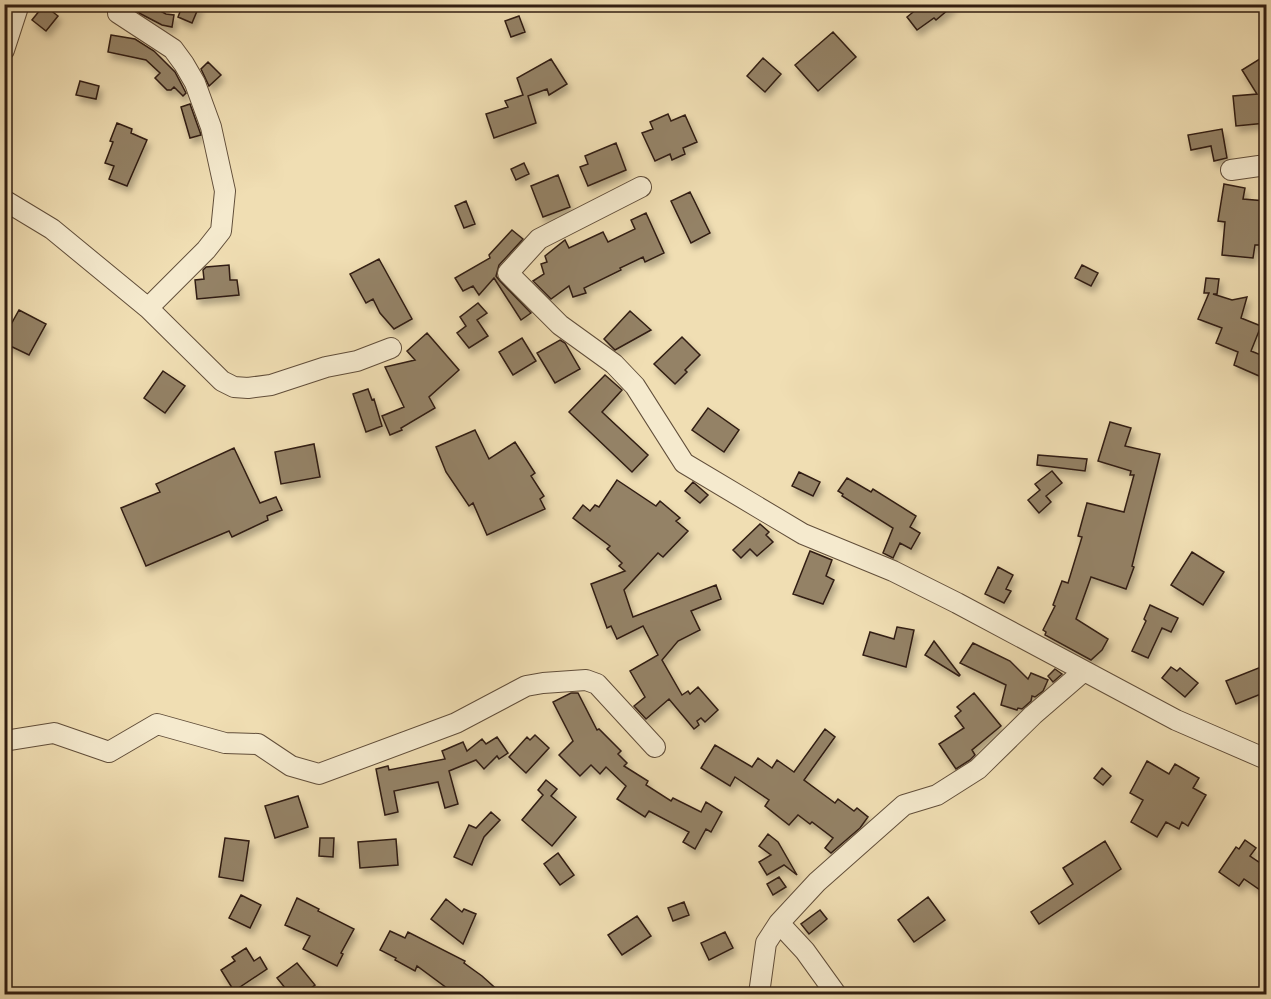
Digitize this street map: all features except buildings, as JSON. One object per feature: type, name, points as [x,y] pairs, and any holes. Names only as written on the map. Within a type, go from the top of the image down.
[{"type":"street","points":[[4,50],[19,4]]},
{"type":"street","points":[[118,4],[118,13],[173,49],[195,83],[211,127],[225,191],[221,231],[206,250],[148,308]]},
{"type":"street","points":[[1231,170],[1266,165]]},
{"type":"street","points":[[641,187],[539,239],[508,273],[560,325],[614,364],[635,386],[684,463],[803,534],[893,571],[1176,720],[1266,759]]},
{"type":"street","points":[[4,200],[52,230],[148,308],[222,381],[234,387],[271,385],[326,367],[357,361],[391,348]]},
{"type":"street","points":[[759,994],[766,943],[779,923],[817,882],[904,805],[937,795],[978,769],[1084,671]]},
{"type":"street","points":[[4,741],[54,733],[109,752],[157,724],[225,743],[258,744],[291,766],[319,774],[456,723],[526,686],[586,680],[597,684],[655,747]]},
{"type":"street","points":[[779,923],[805,951],[837,994]]}]
